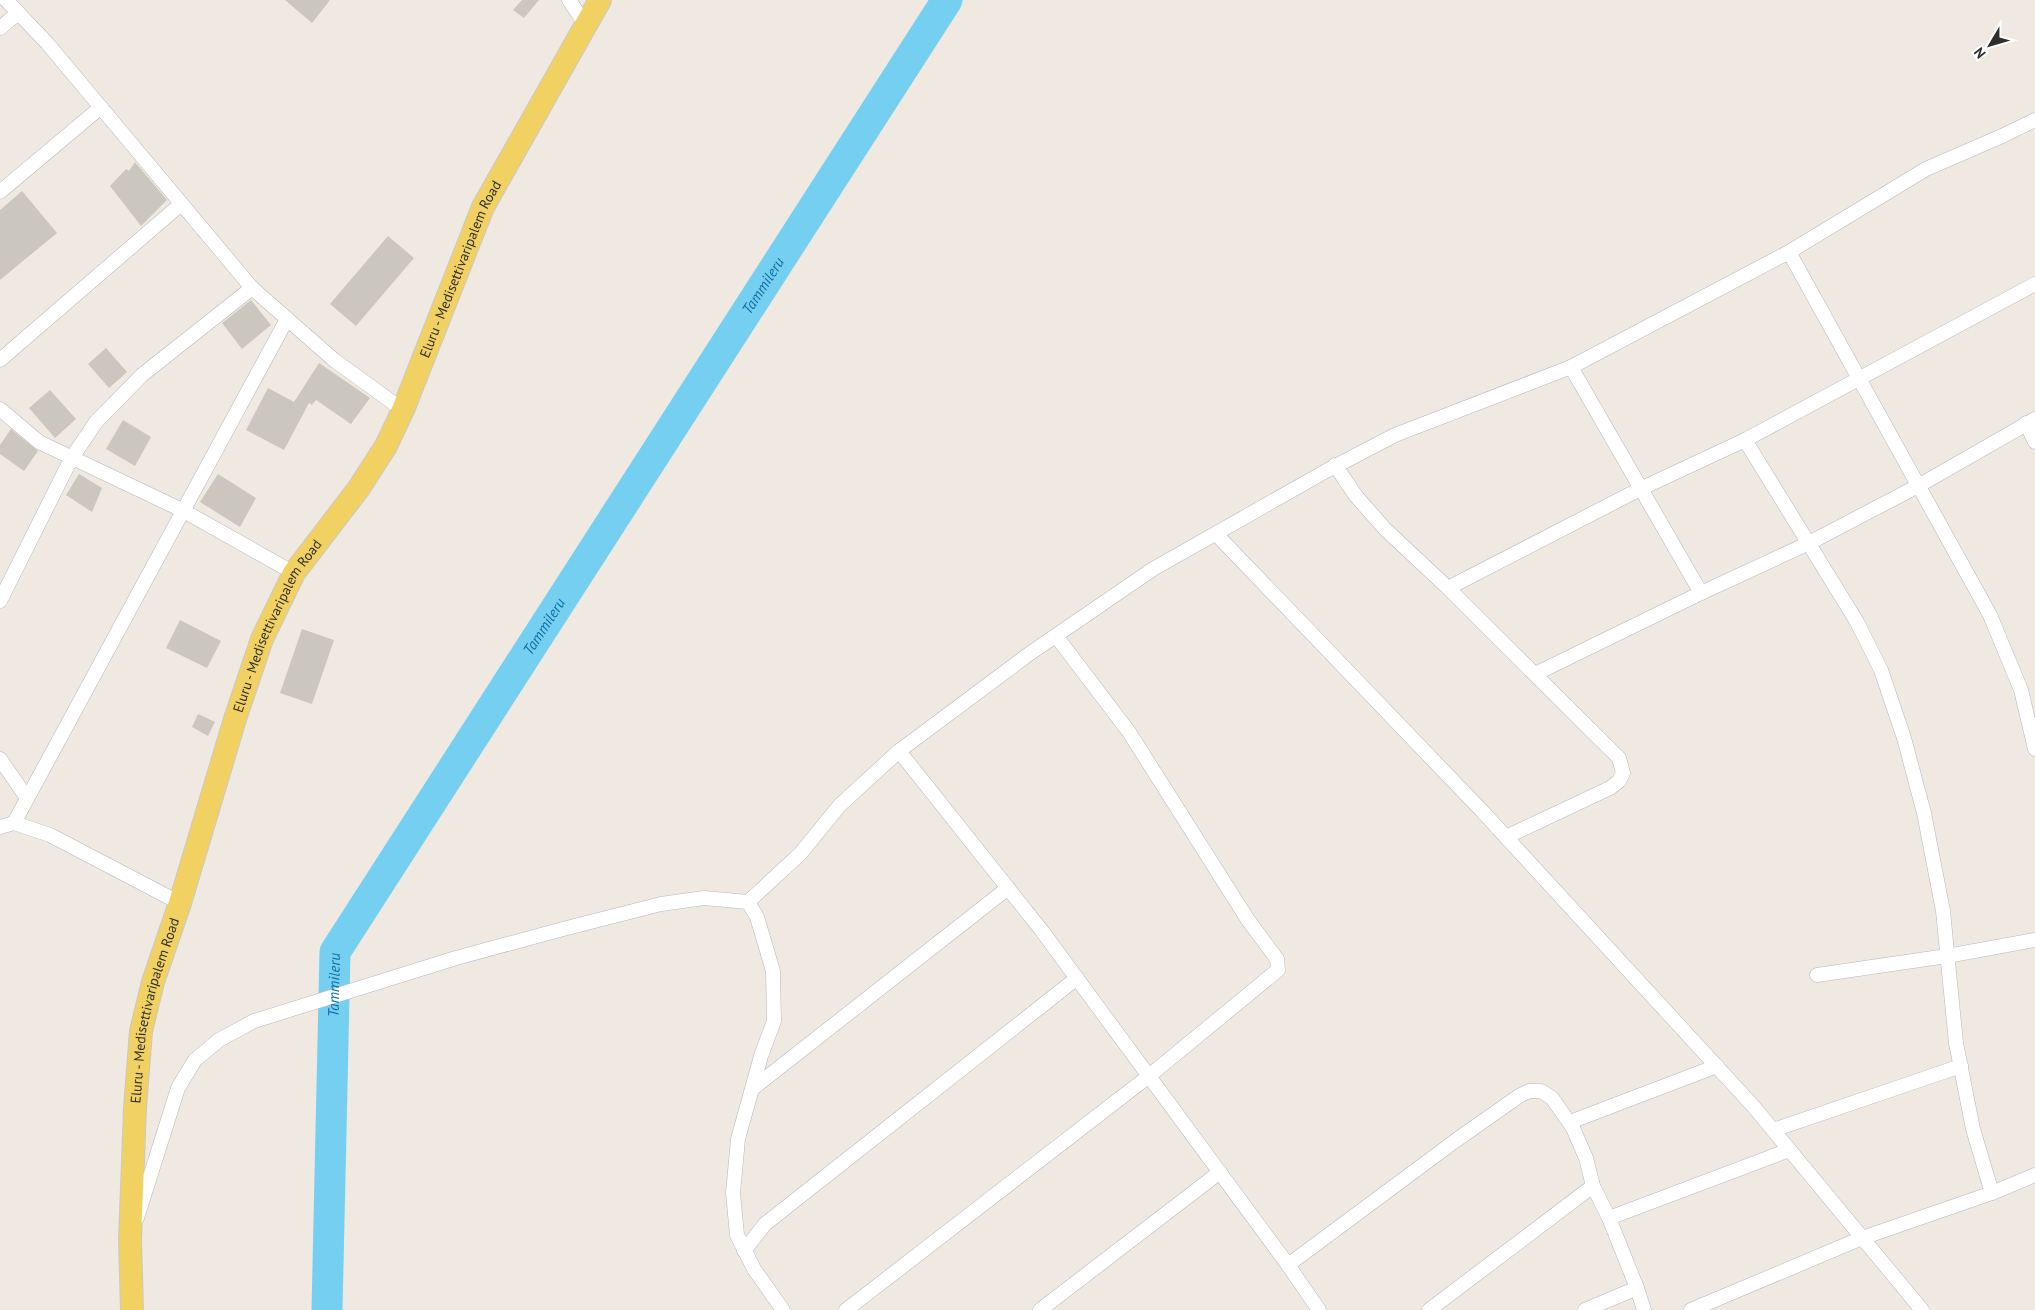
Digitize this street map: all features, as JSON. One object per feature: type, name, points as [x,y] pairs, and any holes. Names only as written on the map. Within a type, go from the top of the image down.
[{"type":"main road","name":"Eluru - Medisettivaripalem Road","points":[[132,1310],[130,1240],[135,1108],[141,1032],[152,982],[180,903],[235,719],[262,639],[294,573],[358,488],[386,446],[404,410],[483,206],[600,0]]},
{"type":"street","points":[[6,0],[48,43],[252,288],[334,360],[404,410]]},
{"type":"street","points":[[569,0],[585,24]]},
{"type":"street","points":[[0,28],[18,13]]},
{"type":"street","points":[[0,192],[101,107]]},
{"type":"street","points":[[130,1240],[178,1088],[195,1060],[219,1040],[254,1020],[359,987],[562,928],[661,904],[704,898],[748,902],[800,854],[840,805],[899,751],[1056,636],[1153,569],[1395,435],[1571,367],[1789,252],[1926,169],[2035,120]]},
{"type":"street","points":[[0,360],[181,204]]},
{"type":"street","points":[[1789,252],[1990,614],[2021,690],[2035,749]]},
{"type":"street","points":[[1448,588],[1640,489],[1746,440],[2035,284]]},
{"type":"street","points":[[0,601],[71,459],[96,422],[142,375],[252,288]]},
{"type":"street","points":[[14,823],[287,319]]},
{"type":"street","points":[[1571,367],[1701,593]]},
{"type":"street","points":[[0,409],[39,442],[71,459],[182,510],[294,573]]},
{"type":"street","points":[[1535,674],[1809,543],[1918,486],[2030,421],[2035,442]]},
{"type":"street","points":[[1746,440],[1857,622],[1881,670],[1901,730],[1924,813],[1943,911],[1956,1043],[1973,1129],[1992,1193]]},
{"type":"street","points":[[1336,466],[1356,496],[1385,529],[1448,588],[1618,758],[1623,773],[1619,781],[1610,788],[1506,837]]},
{"type":"street","points":[[1216,534],[1506,837],[1716,1066],[1773,1130],[1918,1309]]},
{"type":"street","points":[[846,1310],[1149,1076],[1278,970],[1277,959],[1248,920],[1129,732],[1056,636]]},
{"type":"street","points":[[899,751],[1077,978],[1319,1310]]},
{"type":"street","points":[[0,759],[27,798]]},
{"type":"street","points":[[0,827],[14,823],[50,835],[180,903]]},
{"type":"street","points":[[752,1089],[1008,888]]},
{"type":"street","points":[[748,902],[757,917],[773,972],[774,1021],[738,1138],[733,1193],[737,1235],[754,1269],[783,1310]]},
{"type":"street","points":[[1816,975],[1947,956],[2035,940]]},
{"type":"street","points":[[744,1250],[765,1224],[1077,978]]},
{"type":"street","points":[[1570,1122],[1716,1066]]},
{"type":"street","points":[[1773,1130],[1961,1066]]},
{"type":"street","points":[[1288,1265],[1454,1141],[1529,1091],[1541,1091],[1552,1098],[1570,1122],[1586,1158],[1593,1186],[1609,1218],[1644,1310]]},
{"type":"street","points":[[1609,1218],[1789,1150]]},
{"type":"street","points":[[1040,1310],[1220,1172]]},
{"type":"street","points":[[1691,1310],[1862,1238],[1992,1193],[2035,1175]]},
{"type":"street","points":[[1429,1310],[1593,1186]]},
{"type":"street","points":[[1585,1310],[1637,1288]]},
{"type":"building","points":[[285,0],[330,0],[312,23]]},
{"type":"building","points":[[522,0],[539,0],[524,18],[513,10]]},
{"type":"building","points":[[135,162],[167,200],[141,226],[110,186],[126,169],[129,171]]},
{"type":"building","points":[[22,191],[57,233],[0,280],[0,210]]},
{"type":"building","points":[[388,236],[414,258],[356,326],[330,304]]},
{"type":"building","points":[[251,300],[271,325],[242,349],[222,323]]},
{"type":"building","points":[[106,348],[127,372],[109,388],[88,364]]},
{"type":"building","points":[[319,363],[370,398],[351,424],[316,400],[312,405],[309,403],[284,450],[246,430],[268,388],[294,402]]},
{"type":"building","points":[[50,390],[76,419],[55,438],[29,408]]},
{"type":"building","points":[[123,420],[151,437],[135,466],[106,449]]},
{"type":"building","points":[[11,429],[38,451],[24,471],[0,454],[0,445]]},
{"type":"building","points":[[79,474],[102,488],[92,512],[66,495]]},
{"type":"building","points":[[218,474],[256,498],[240,527],[200,502]]},
{"type":"building","points":[[180,620],[221,641],[207,668],[166,648]]},
{"type":"building","points":[[302,629],[334,640],[312,704],[280,693]]},
{"type":"building","points":[[198,714],[215,722],[208,736],[192,727]]},
{"type":"waterway","name":"Tammileru","points":[[327,1310],[335,952],[947,0]]}]
